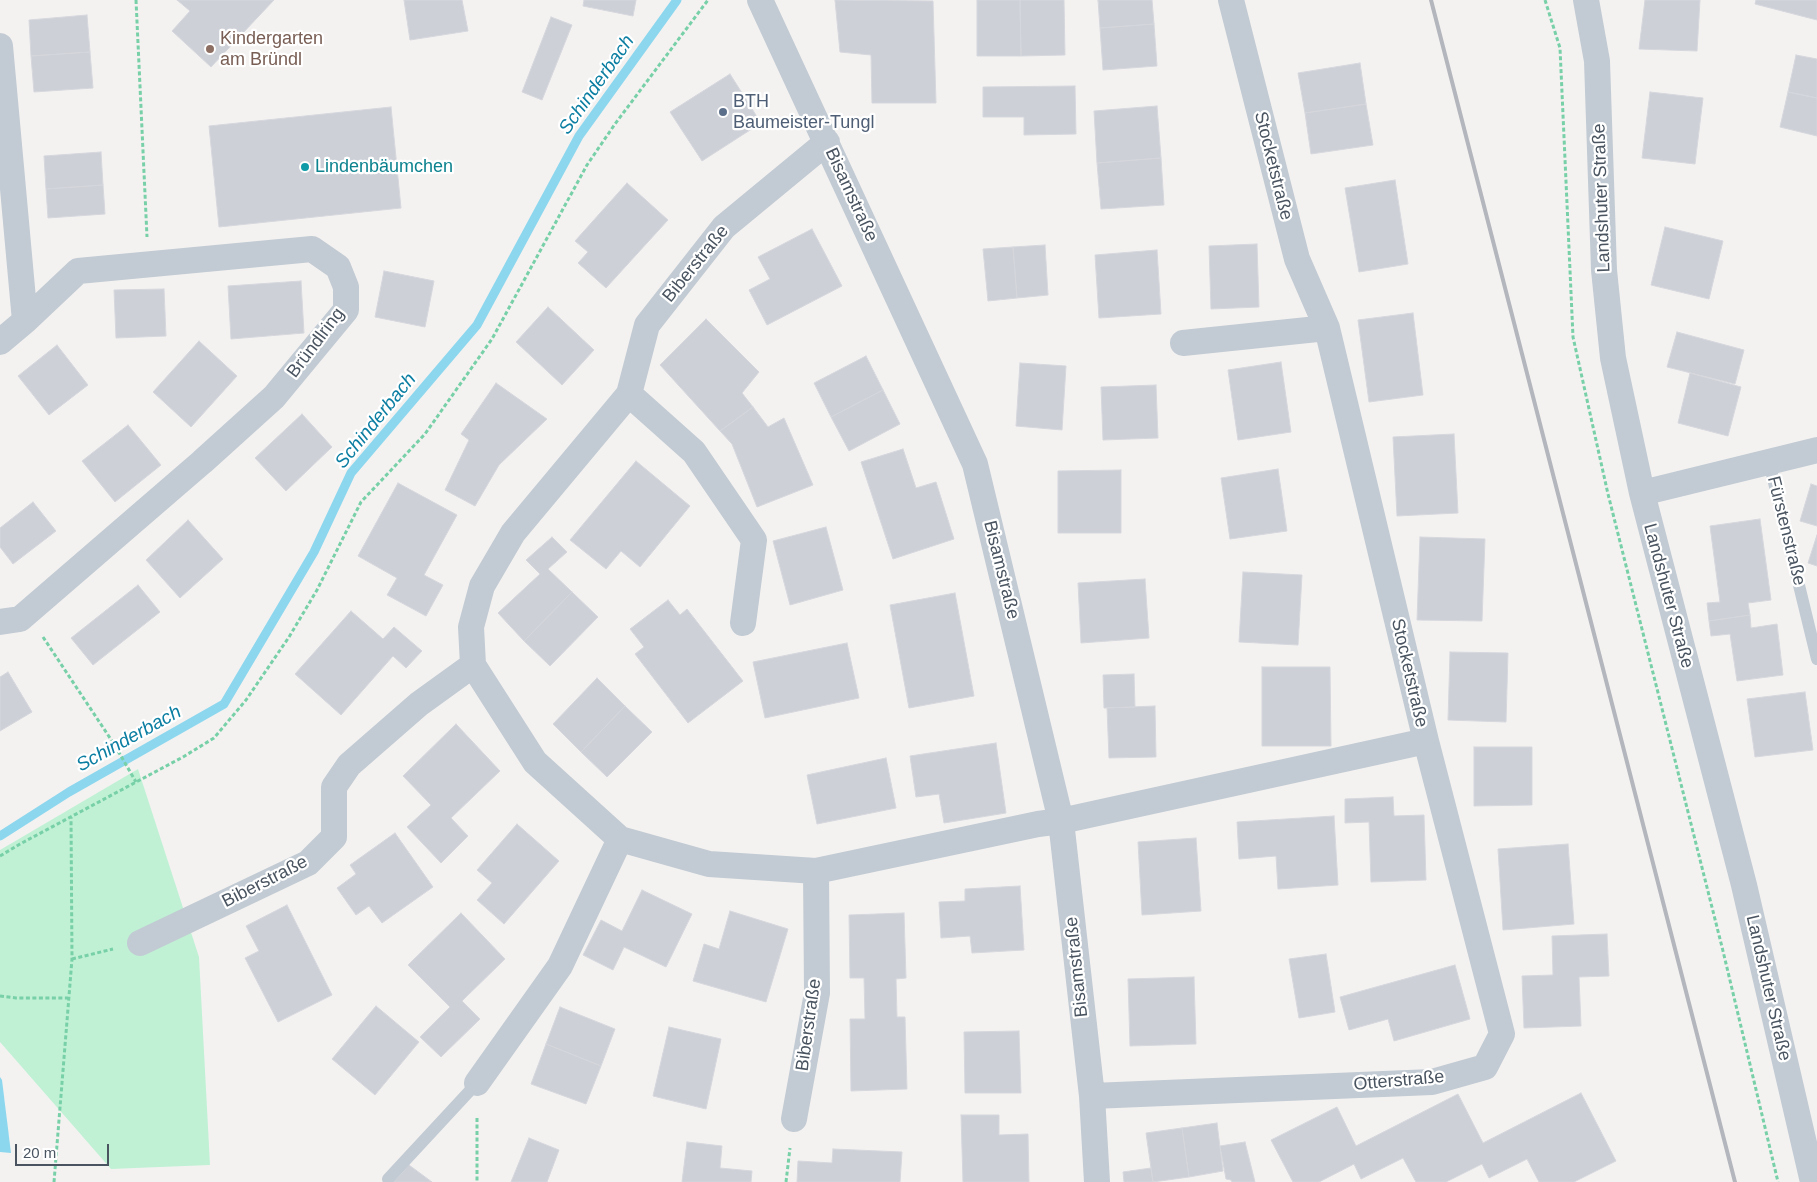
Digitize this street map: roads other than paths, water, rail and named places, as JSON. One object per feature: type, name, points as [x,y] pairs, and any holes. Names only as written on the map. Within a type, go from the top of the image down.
[{"type":"street","name":"Bisamstraße","points":[[760,0],[975,464],[1061,821],[1092,1096],[1097,1182]]},
{"type":"street","name":"Stocketstraße","points":[[1061,821],[1426,741],[1327,328],[1297,259],[1231,0]]},
{"type":"street","name":"Landshuter Straße","points":[[1586,0],[1597,62],[1604,270],[1613,358],[1642,493],[1744,886],[1813,1182]]},
{"type":"street","points":[[0,46],[25,321]]},
{"type":"street","name":"Biberstraße","points":[[826,142],[724,227],[647,325],[629,394],[513,533],[482,586],[471,627],[473,665],[535,762],[620,839],[709,864],[816,871],[1038,824],[1061,821]]},
{"type":"street","name":"Bründlring","points":[[0,342],[78,272],[312,249],[338,267],[346,287],[346,310],[274,397],[202,462],[20,619],[0,622]]},
{"type":"street","points":[[1183,343],[1327,328]]},
{"type":"street","points":[[629,394],[694,452],[754,540],[743,623]]},
{"type":"street","name":"Fürstenstraße","points":[[1642,493],[1817,450]]},
{"type":"street","name":"Biberstraße","points":[[140,943],[308,863],[334,837],[334,787],[349,765],[419,704],[473,665]]},
{"type":"street","name":"Otterstraße","points":[[1092,1096],[1432,1082],[1485,1067],[1502,1034],[1426,741]]},
{"type":"street","points":[[477,1083],[560,966],[620,839]]},
{"type":"street","name":"Biberstraße","points":[[794,1119],[817,993],[816,871]]},
{"type":"lane","name":"Fürstenstraße","points":[[1769,462],[1817,658]]},
{"type":"lane","points":[[388,1179],[477,1083]]},
{"type":"water","points":[[0,1077],[2,1080],[11,1153],[0,1152]]},
{"type":"waterway","name":"Schinderbach","points":[[0,836],[69,792],[224,704],[314,552],[351,473],[477,325],[579,136],[677,0]]},
{"type":"railway","points":[[1431,0],[1735,1182]]},
{"type":"place","name":"Kindergarten am Bründl","points":[[210,49]]},
{"type":"place","name":"BTH Baumeister-Tungl","points":[[723,112]]},
{"type":"place","name":"Lindenbäumchen","points":[[305,167]]}]
